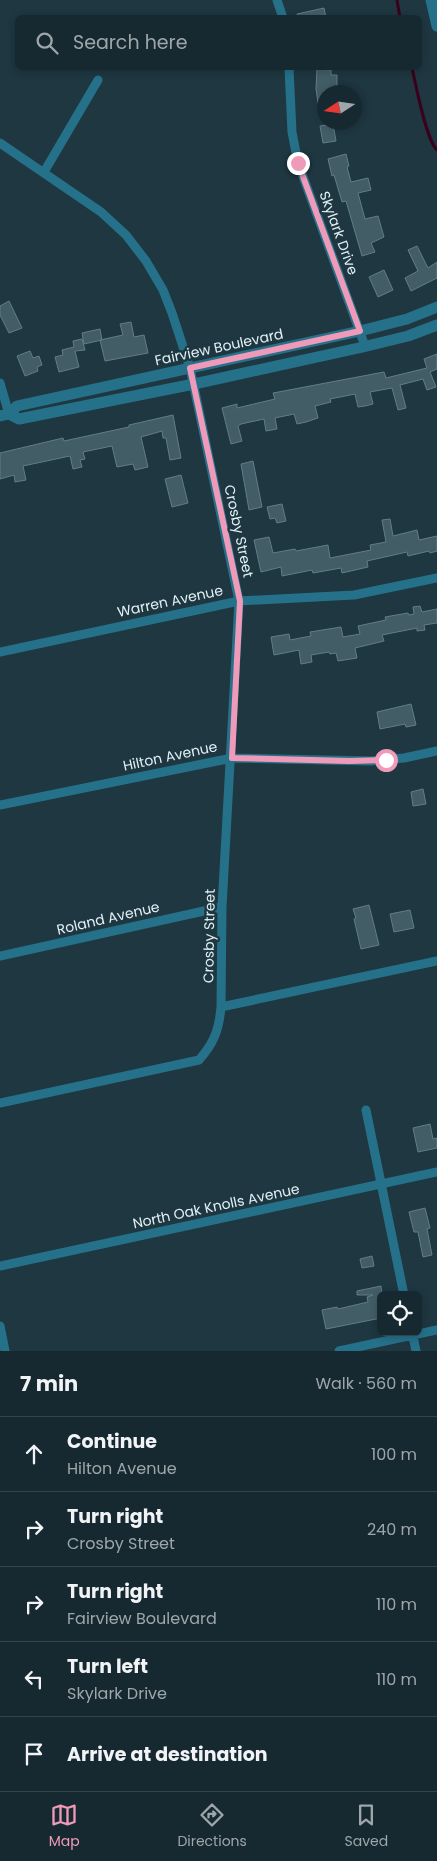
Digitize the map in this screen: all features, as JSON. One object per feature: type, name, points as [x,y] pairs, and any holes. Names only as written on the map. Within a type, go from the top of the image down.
[{"type":"street","points":[[277,0],[282,15]]},
{"type":"street","points":[[431,0],[437,26]]},
{"type":"street","name":"Skylark Drive","points":[[289,70],[292,132],[298,163],[365,346]]},
{"type":"street","points":[[44,172],[98,80]]},
{"type":"street","name":"Crosby Street","points":[[0,143],[101,212],[126,235],[163,290],[194,384],[240,601],[222,907],[220,1023],[212,1046],[199,1060],[0,1103]]},
{"type":"street","name":"Fairview Boulevard","points":[[4,415],[17,406],[360,331],[406,319],[437,307]]},
{"type":"street","points":[[0,383],[4,415],[19,419],[194,384],[365,346],[408,336],[437,325]]},
{"type":"street","name":"Warren Avenue","points":[[0,652],[240,601],[354,595],[437,578]]},
{"type":"street","name":"Hilton Avenue","points":[[0,805],[232,758],[371,761],[404,758],[437,751]]},
{"type":"street","name":"Roland Avenue","points":[[0,956],[222,907]]},
{"type":"street","points":[[221,1007],[437,961]]},
{"type":"street","points":[[366,1110],[403,1291]]},
{"type":"street","name":"North Oak Knolls Avenue","points":[[0,1266],[437,1172]]},
{"type":"street","points":[[0,1326],[5,1351]]},
{"type":"street","points":[[422,1332],[437,1330]]},
{"type":"street","points":[[339,1351],[403,1336]]},
{"type":"street","points":[[412,1336],[416,1351]]},
{"type":"building","points":[[324,8],[325,15],[297,15]]},
{"type":"building","points":[[317,70],[331,70],[331,75],[337,75],[337,85],[317,85],[317,96]]},
{"type":"building","points":[[321,130],[334,130],[336,141],[323,143]]},
{"type":"building","points":[[346,154],[351,182],[368,178],[371,190],[358,193],[365,219],[378,216],[384,237],[371,243],[375,252],[362,256],[346,201],[342,202],[328,159]]},
{"type":"building","points":[[417,246],[428,268],[437,262],[437,278],[411,291],[405,278],[418,271],[408,250]]},
{"type":"building","points":[[384,270],[393,290],[378,297],[369,277]]},
{"type":"building","points":[[9,301],[22,328],[9,333],[0,315],[0,306]]},
{"type":"building","points":[[131,322],[134,337],[144,335],[148,353],[105,361],[100,340],[123,335],[120,324]]},
{"type":"building","points":[[100,329],[102,340],[84,344],[82,333]]},
{"type":"building","points":[[82,339],[85,350],[75,351],[79,367],[59,372],[55,357],[63,355],[62,350],[74,347],[73,341]]},
{"type":"building","points":[[30,351],[33,358],[39,356],[42,365],[37,367],[38,371],[25,376],[17,356]]},
{"type":"building","points":[[437,354],[437,369],[430,372],[436,387],[427,390],[423,379],[400,385],[406,408],[398,410],[392,388],[370,392],[373,404],[365,406],[358,407],[355,394],[330,399],[331,402],[315,406],[318,418],[306,422],[297,424],[294,414],[275,418],[277,429],[266,431],[264,419],[241,424],[238,426],[242,441],[231,444],[222,408],[237,404],[237,408],[275,399],[273,393],[384,372],[386,378],[427,368],[424,359]]},
{"type":"building","points":[[173,415],[181,458],[170,460],[166,438],[163,438],[162,431],[141,437],[148,467],[135,470],[133,464],[117,467],[112,446],[83,452],[85,459],[80,460],[82,467],[73,469],[70,456],[23,466],[26,480],[15,482],[14,475],[0,479],[0,453],[63,438],[64,441],[129,427],[129,425]]},
{"type":"building","points":[[253,461],[262,507],[249,510],[241,464]]},
{"type":"building","points":[[181,475],[188,503],[172,507],[165,479]]},
{"type":"building","points":[[282,504],[286,521],[277,523],[275,518],[270,519],[267,507]]},
{"type":"building","points":[[390,519],[393,536],[417,530],[419,540],[437,536],[437,551],[408,556],[407,552],[367,561],[368,567],[342,573],[341,568],[313,573],[312,570],[282,576],[281,567],[261,572],[254,540],[269,537],[273,553],[328,545],[330,558],[371,550],[370,545],[386,542],[382,520]]},
{"type":"building","points":[[420,606],[422,612],[437,609],[437,623],[424,625],[425,630],[417,631],[417,628],[382,635],[384,641],[355,648],[357,658],[338,661],[336,653],[330,654],[329,652],[311,655],[312,662],[301,664],[299,650],[274,655],[271,637],[289,634],[290,640],[311,636],[310,632],[341,627],[343,637],[360,634],[358,626],[386,620],[385,617],[408,613],[409,615],[414,614],[413,607]]},
{"type":"building","points":[[411,704],[416,725],[406,727],[405,724],[380,729],[377,712]]},
{"type":"building","points":[[423,789],[426,804],[413,806],[411,792]]},
{"type":"building","points":[[369,905],[379,945],[361,949],[353,909]]},
{"type":"building","points":[[410,910],[414,928],[394,932],[390,914]]},
{"type":"building","points":[[430,1124],[433,1139],[437,1138],[437,1148],[418,1152],[413,1128]]},
{"type":"building","points":[[425,1208],[430,1228],[427,1229],[432,1255],[423,1257],[418,1232],[414,1232],[409,1212]]},
{"type":"building","points":[[372,1256],[374,1266],[362,1268],[360,1259]]},
{"type":"building","points":[[381,1286],[382,1291],[377,1291],[377,1319],[326,1329],[322,1310],[337,1307],[338,1309],[368,1302],[367,1297],[373,1295],[357,1295],[357,1291]]},
{"type":"waterway","points":[[397,0],[400,15]]},
{"type":"waterway","points":[[412,70],[425,124],[437,150]]},
{"type":"route","points":[[298,163],[360,331],[190,368],[240,601],[232,758],[386,760]]}]
